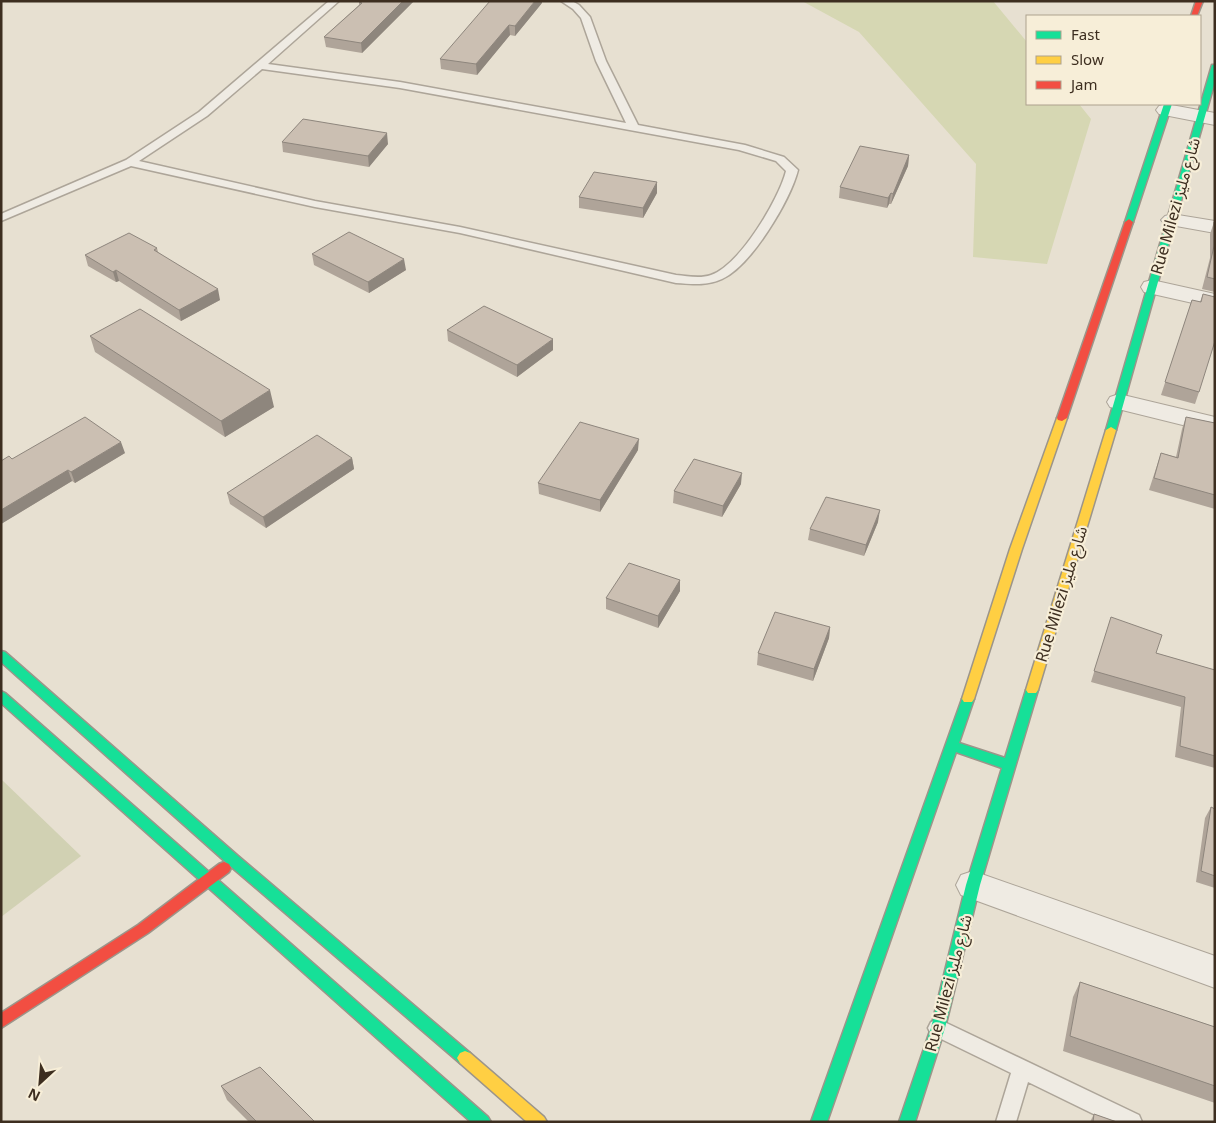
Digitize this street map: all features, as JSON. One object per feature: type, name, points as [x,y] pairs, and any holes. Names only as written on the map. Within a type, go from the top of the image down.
[{"type":"street","points":[[1194,15],[1200,1]]},
{"type":"street","name":"Rue Milezi شارع مليز","points":[[907,1122],[938,1028],[973,885],[1172,220],[1208,117],[1215,67]]},
{"type":"street","points":[[819,1122],[953,746],[1016,549],[1112,276],[1167,107],[1208,117]]},
{"type":"street","points":[[1172,220],[1215,227]]},
{"type":"street","points":[[1152,287],[1215,301]]},
{"type":"street","points":[[1119,402],[1215,425]]},
{"type":"street","points":[[1,655],[233,860],[539,1122]]},
{"type":"street","points":[[1,696],[483,1122]]},
{"type":"street","points":[[953,746],[1009,765]]},
{"type":"street","points":[[1,1021],[146,928],[182,903],[233,860]]},
{"type":"street","points":[[973,885],[1215,972]]},
{"type":"lane","points":[[1,218],[130,162],[203,114],[262,66],[335,1]]},
{"type":"lane","points":[[565,1],[576,8],[584,17],[601,60],[633,126]]},
{"type":"lane","points":[[130,162],[315,204],[460,230],[676,279],[701,281],[722,274],[742,254],[782,200],[790,182],[792,170],[780,158],[741,147],[400,85],[262,66]]},
{"type":"lane","points":[[938,1028],[1132,1122]]},
{"type":"lane","points":[[1006,1122],[1022,1069]]},
{"type":"green space","points":[[802,1],[993,1],[1026,41],[1026,105],[1080,105],[1091,119],[1047,264],[973,257],[976,164],[859,32]]},
{"type":"green space","points":[[1,779],[81,856],[1,917]]},
{"type":"building","points":[[360,1],[403,1],[361,43],[324,37],[362,3]]},
{"type":"building","points":[[490,1],[535,1],[515,26],[509,25],[476,64],[440,59]]},
{"type":"building","points":[[303,119],[387,133],[368,156],[282,142]]},
{"type":"building","points":[[860,146],[909,155],[893,194],[891,193],[888,198],[840,187]]},
{"type":"building","points":[[594,172],[657,182],[643,208],[579,197]]},
{"type":"building","points":[[1214,222],[1215,279],[1207,277],[1214,246]]},
{"type":"building","points":[[349,232],[404,259],[368,282],[312,254]]},
{"type":"building","points":[[129,233],[157,248],[154,250],[218,289],[179,310],[116,270],[113,272],[85,255]]},
{"type":"building","points":[[1203,294],[1215,297],[1215,341],[1199,392],[1165,382],[1192,300],[1201,302]]},
{"type":"building","points":[[484,306],[553,339],[517,365],[447,330]]},
{"type":"building","points":[[140,309],[270,390],[221,421],[90,336]]},
{"type":"building","points":[[85,417],[121,442],[71,472],[68,470],[1,510],[1,461],[9,456],[12,459]]},
{"type":"building","points":[[1186,417],[1215,423],[1215,495],[1154,478],[1161,453],[1178,458]]},
{"type":"building","points":[[580,422],[639,439],[600,500],[538,483]]},
{"type":"building","points":[[317,435],[352,458],[263,517],[227,493]]},
{"type":"building","points":[[694,459],[742,473],[723,506],[674,491]]},
{"type":"building","points":[[826,497],[880,510],[866,545],[810,529]]},
{"type":"building","points":[[629,563],[680,580],[658,616],[606,598]]},
{"type":"building","points":[[775,612],[830,627],[814,669],[758,653]]},
{"type":"building","points":[[1111,617],[1162,635],[1156,653],[1215,670],[1215,756],[1180,746],[1185,697],[1094,671]]},
{"type":"building","points":[[1211,807],[1215,809],[1215,876],[1201,871]]},
{"type":"building","points":[[1080,982],[1215,1027],[1215,1086],[1070,1036]]},
{"type":"building","points":[[260,1067],[315,1122],[257,1122],[221,1086]]},
{"type":"building","points":[[1094,1114],[1117,1122],[1093,1122]]},
{"type":"traffic: fast","points":[[1111,430],[1215,67]]},
{"type":"traffic: fast","points":[[1129,222],[1168,105]]},
{"type":"traffic: fast","points":[[1,655],[233,860],[465,1058]]},
{"type":"traffic: fast","points":[[907,1122],[938,1028],[973,885],[1032,690]]},
{"type":"traffic: fast","points":[[1,696],[483,1122]]},
{"type":"traffic: fast","points":[[819,1122],[968,699]]},
{"type":"traffic: fast","points":[[953,746],[1009,765]]},
{"type":"traffic: slow","points":[[968,699],[1016,549],[1062,418]]},
{"type":"traffic: slow","points":[[1032,690],[1111,430]]},
{"type":"traffic: slow","points":[[465,1058],[539,1122]]},
{"type":"traffic: jam","points":[[1194,15],[1200,1]]},
{"type":"traffic: jam","points":[[1062,418],[1129,222]]},
{"type":"traffic: jam","points":[[1,1021],[143,929],[224,868]]}]
